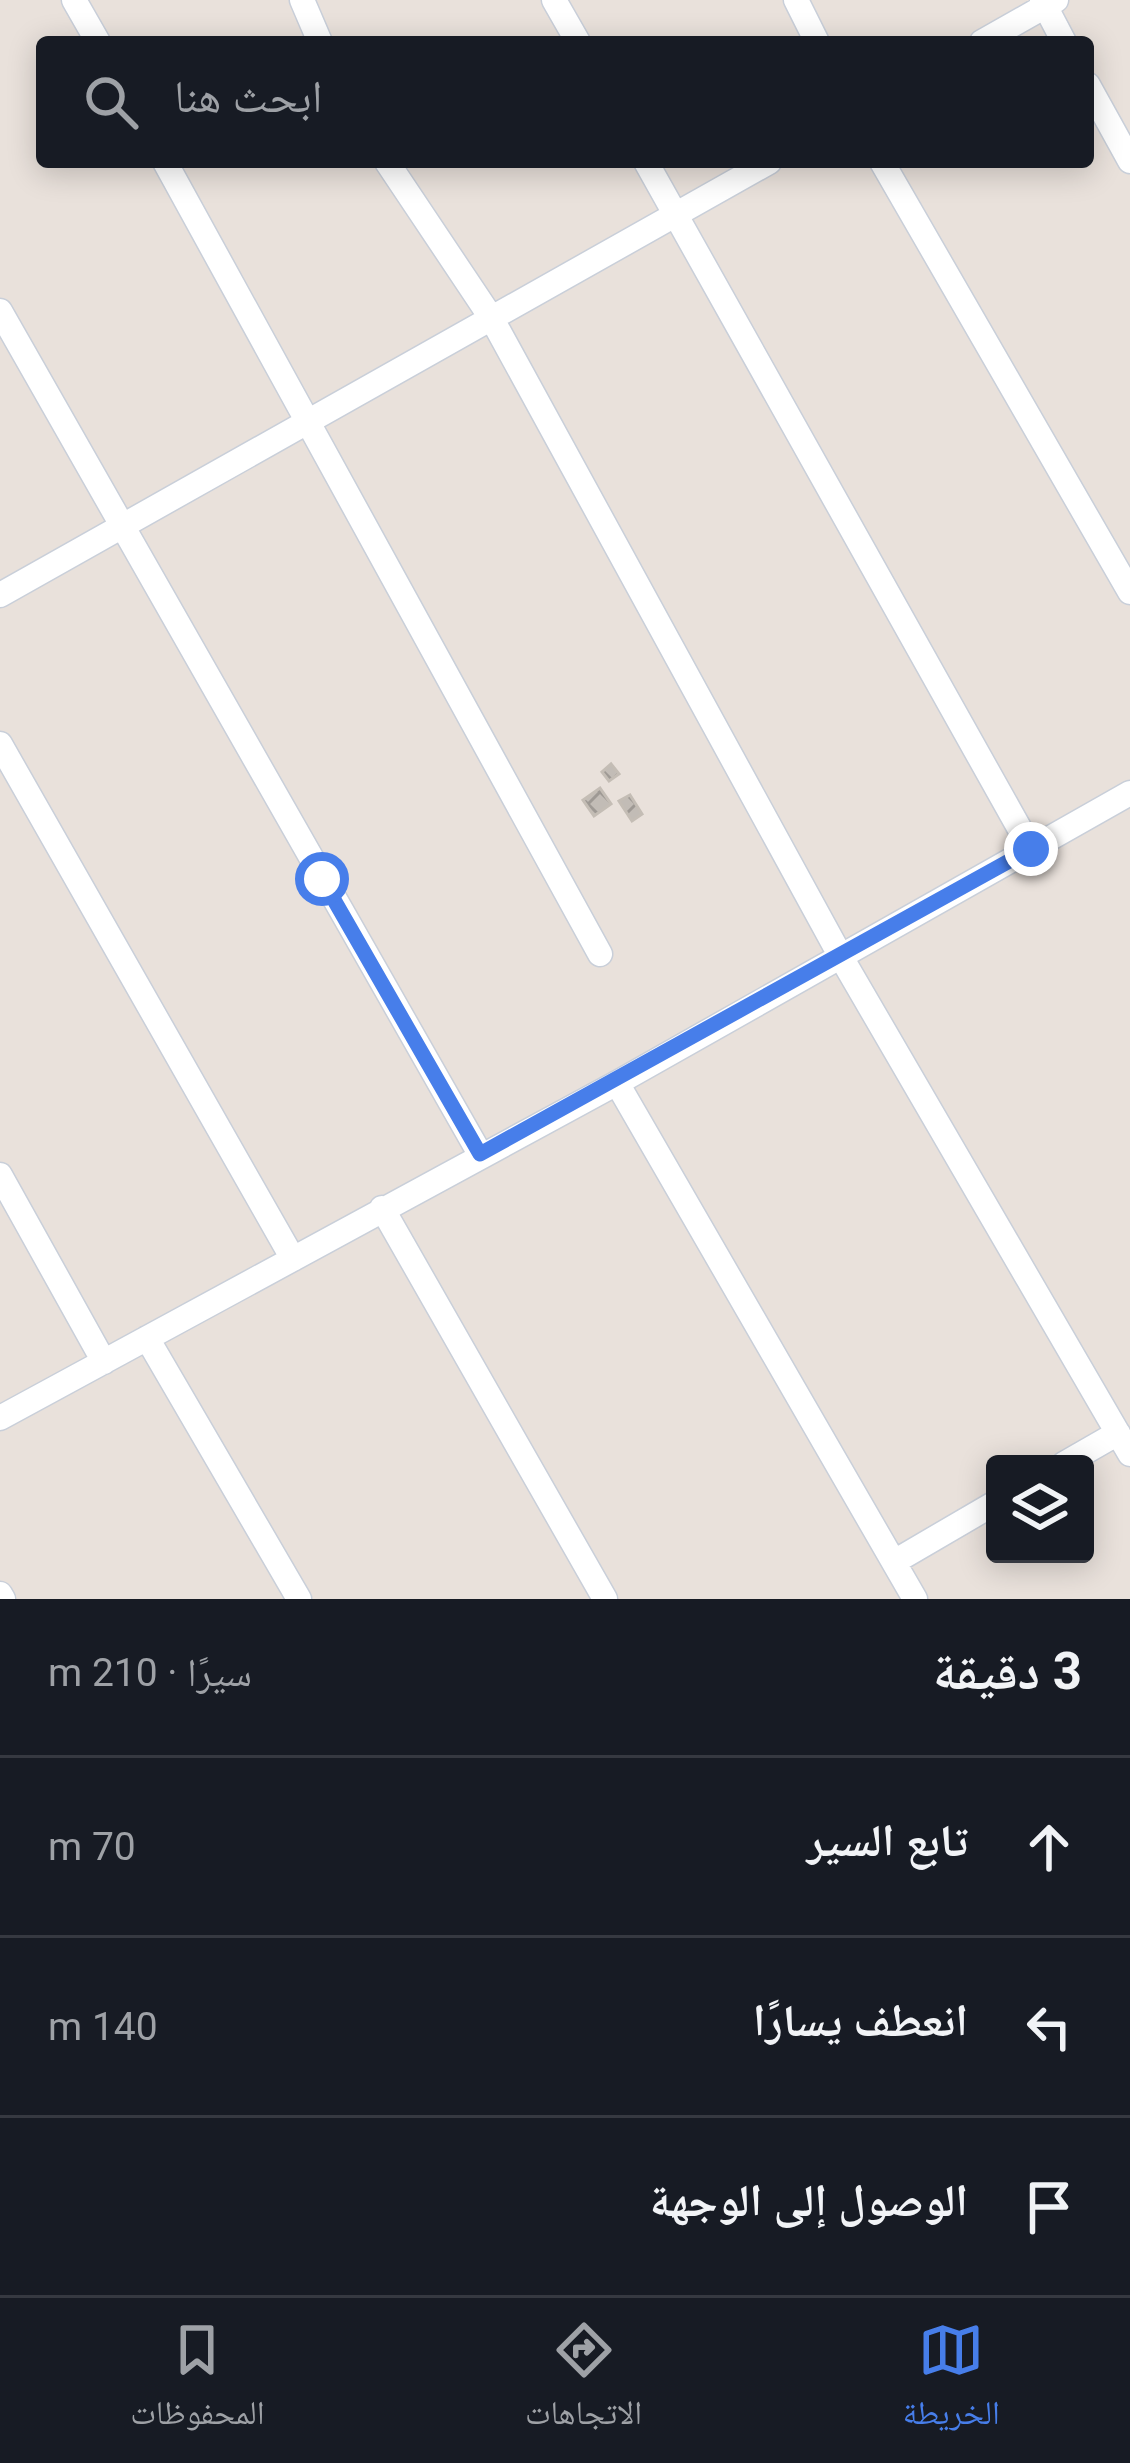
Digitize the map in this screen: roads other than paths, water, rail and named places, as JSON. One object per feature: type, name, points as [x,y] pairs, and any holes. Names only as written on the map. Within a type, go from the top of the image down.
[{"type":"street","points":[[74,0],[95,36]]},
{"type":"street","points":[[302,0],[317,36]]},
{"type":"street","points":[[554,0],[575,36]]},
{"type":"street","points":[[796,0],[815,36]]},
{"type":"street","points":[[992,36],[1047,2],[1061,36]]},
{"type":"street","points":[[1094,96],[1130,161]]},
{"type":"street","points":[[168,168],[599,954]]},
{"type":"street","points":[[391,168],[492,320],[842,957],[1124,1443],[1090,1455]]},
{"type":"street","points":[[649,168],[1031,849]]},
{"type":"street","points":[[0,595],[119,525],[308,426],[758,168]]},
{"type":"street","points":[[885,168],[1130,592]]},
{"type":"street","points":[[0,311],[480,1154]]},
{"type":"street","points":[[0,744],[293,1259]]},
{"type":"street","points":[[0,1418],[617,1083],[1130,793]]},
{"type":"street","points":[[617,1083],[915,1599]]},
{"type":"street","points":[[0,1175],[104,1362]]},
{"type":"street","points":[[382,1208],[605,1599]]},
{"type":"street","points":[[147,1339],[299,1599]]},
{"type":"street","points":[[894,1562],[986,1509]]}]
